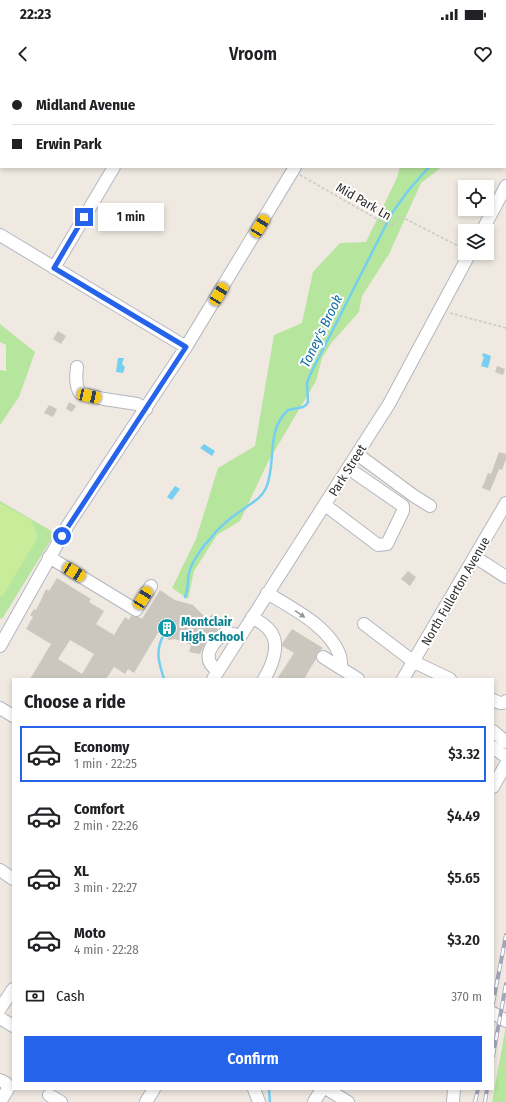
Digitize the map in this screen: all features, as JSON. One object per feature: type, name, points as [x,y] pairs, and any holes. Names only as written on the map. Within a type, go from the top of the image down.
[{"type":"street","points":[[54,268],[113,168]]},
{"type":"street","points":[[0,646],[68,525],[186,347],[294,169]]},
{"type":"street","points":[[486,224],[506,186]]},
{"type":"street","points":[[0,235],[186,347]]},
{"type":"street","name":"Park Street","points":[[215,675],[325,506],[389,404],[466,260]]},
{"type":"street","points":[[77,367],[76,379],[80,393],[104,399],[137,404],[146,409]]},
{"type":"street","points":[[357,454],[430,506]]},
{"type":"street","points":[[325,506],[378,545],[387,544],[403,511],[403,506],[348,468]]},
{"type":"street","name":"North Fullerton Avenue","points":[[404,678],[506,503]]},
{"type":"street","points":[[49,557],[136,610],[151,586]]},
{"type":"street","points":[[475,557],[506,577]]},
{"type":"street","points":[[267,593],[302,615],[329,638],[340,656],[343,673]]},
{"type":"street","points":[[252,617],[266,627],[273,636],[275,651],[272,665],[265,678]]},
{"type":"street","points":[[364,624],[414,662],[448,678]]},
{"type":"street","points":[[215,675],[208,657],[209,652],[216,641],[225,633],[234,634],[240,637]]},
{"type":"street","points":[[322,657],[343,673],[356,678]]},
{"type":"street","points":[[494,700],[499,703],[506,701]]},
{"type":"street","points":[[0,708],[12,715]]},
{"type":"street","points":[[494,732],[506,742]]},
{"type":"street","points":[[494,748],[506,757]]},
{"type":"street","points":[[494,785],[506,764]]},
{"type":"street","points":[[0,870],[12,878]]},
{"type":"street","points":[[0,1009],[12,990]]},
{"type":"street","points":[[494,1014],[506,1021]]},
{"type":"street","points":[[0,1018],[12,1025]]},
{"type":"street","points":[[0,1080],[6,1083],[8,1089],[0,1102]]},
{"type":"street","points":[[146,1102],[153,1090]]},
{"type":"street","points":[[254,1090],[259,1102]]},
{"type":"street","points":[[314,1102],[321,1090]]},
{"type":"street","points":[[329,1090],[348,1102]]},
{"type":"street","points":[[49,1095],[61,1102]]},
{"type":"path","name":"Mid Park Ln","points":[[294,169],[391,227],[400,216],[458,246]]},
{"type":"path","points":[[439,311],[506,328]]},
{"type":"green space","points":[[400,168],[441,168],[421,183],[389,254],[362,296],[359,312],[332,342],[322,358],[316,381],[268,462],[240,521],[217,535],[194,571],[188,599],[172,588],[196,539],[218,468],[255,446],[274,335],[302,323],[313,272],[340,243],[366,242],[396,180]]},
{"type":"green space","points":[[0,324],[35,352],[19,397],[0,425],[0,370],[6,371],[6,345],[0,342]]},
{"type":"green space","points":[[0,501],[55,533],[2,619],[0,618]]},
{"type":"green space","points":[[0,503],[31,520],[38,537],[2,597],[0,595]]},
{"type":"green space","points":[[506,1026],[506,1102],[492,1102]]},
{"type":"water","points":[[483,353],[491,356],[488,368],[481,366],[484,357],[482,356]]},
{"type":"water","points":[[118,358],[124,358],[122,364],[125,367],[123,373],[116,372]]},
{"type":"water","points":[[204,444],[215,451],[212,456],[200,448]]},
{"type":"water","points":[[175,486],[180,489],[172,500],[167,497]]},
{"type":"building","points":[[58,331],[66,336],[61,344],[53,339]]},
{"type":"building","points":[[497,366],[505,369],[503,375],[495,372]]},
{"type":"building","points":[[69,402],[76,406],[72,412],[66,409]]},
{"type":"building","points":[[49,405],[57,409],[53,417],[44,413]]},
{"type":"building","points":[[499,452],[506,454],[506,459],[502,470],[499,469],[490,491],[482,488],[488,473],[491,474]]},
{"type":"building","points":[[408,571],[416,577],[410,586],[401,579]]},
{"type":"building","name":"Montclair High school","points":[[57,578],[91,599],[89,602],[104,611],[96,624],[114,635],[125,617],[129,620],[131,616],[142,619],[160,590],[175,600],[193,605],[207,619],[213,614],[219,623],[215,627],[218,629],[206,642],[200,654],[189,652],[191,645],[175,639],[169,640],[159,631],[134,673],[128,669],[125,674],[114,667],[107,678],[31,678],[51,644],[26,629],[33,617],[30,615],[34,609],[36,610],[46,589],[49,591]],"holes":[[[70,640],[94,654],[82,674],[58,659]]]},
{"type":"building","points":[[292,629],[323,648],[317,653],[316,659],[305,678],[278,678],[294,653],[282,646]]},
{"type":"waterway","name":"Toney's Brook","points":[[185,597],[190,569],[204,546],[224,523],[256,500],[264,492],[271,469],[272,448],[276,428],[281,418],[288,410],[303,407],[308,402],[307,383],[310,375],[392,213],[408,191],[428,168]]},
{"type":"waterway","name":"Toney's Brook","points":[[163,636],[158,652],[159,663],[164,678]]},
{"type":"waterway","name":"Toney's Brook","points":[[269,1090],[270,1102]]},
{"type":"railway","points":[[494,998],[506,935]]},
{"type":"railway","points":[[494,1050],[506,984]]},
{"type":"railway","points":[[475,1102],[478,1090]]},
{"type":"railway","points":[[485,1102],[487,1090]]},
{"type":"place","name":"Montclair High school","points":[[167,628]]},
{"type":"route","points":[[62,536],[186,347],[54,268],[84,217]]}]
